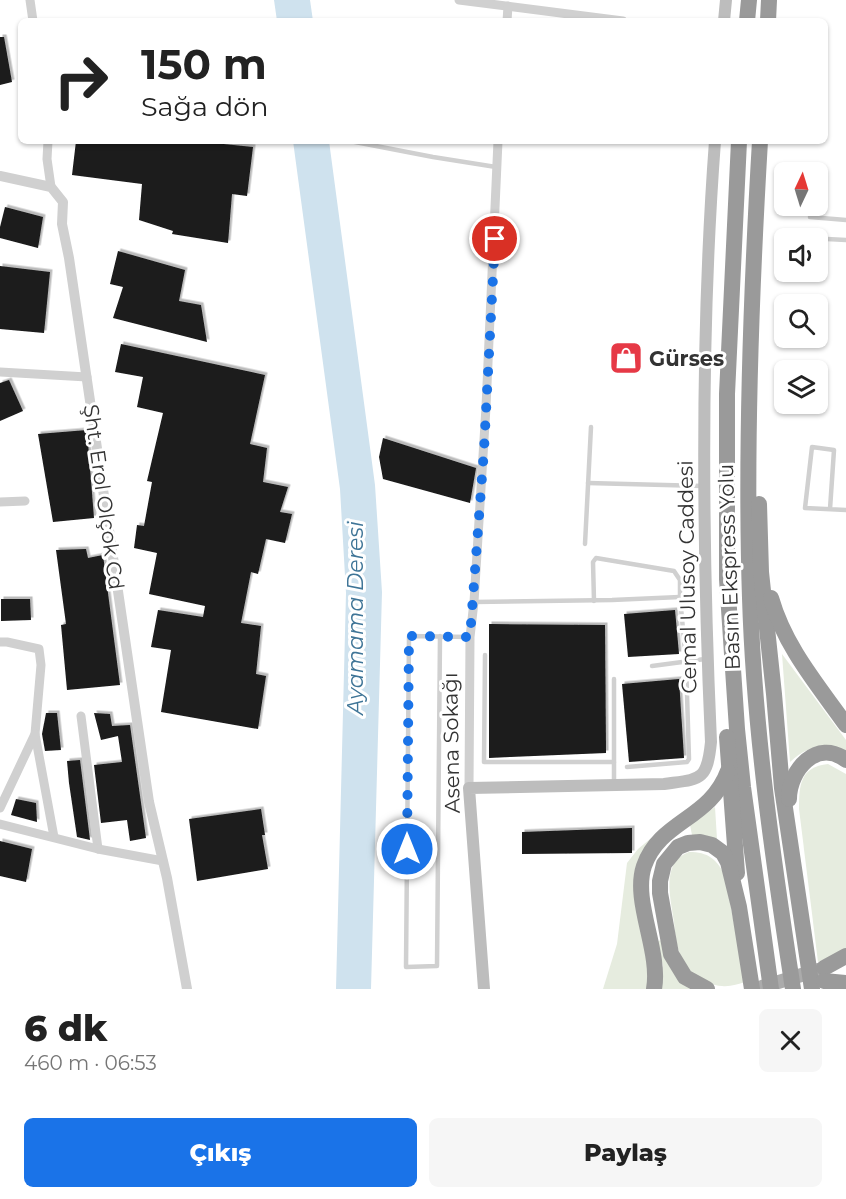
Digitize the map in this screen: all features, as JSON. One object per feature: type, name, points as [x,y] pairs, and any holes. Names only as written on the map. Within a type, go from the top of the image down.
[{"type":"highway","points":[[747,18],[749,0]]},
{"type":"highway","points":[[768,18],[769,0]]},
{"type":"highway","name":"Basın Ekspress Yolu","points":[[738,144],[727,394],[727,579],[740,758],[771,989]]},
{"type":"highway","name":"Basın Ekspress Yolu","points":[[760,144],[748,438],[750,600],[769,826],[795,989]]},
{"type":"highway","points":[[748,438],[756,473],[761,572],[782,788],[792,854],[820,980]]},
{"type":"highway","points":[[760,526],[770,595],[781,626],[804,667],[846,725]]},
{"type":"highway","points":[[727,579],[722,613],[722,637],[739,907]]},
{"type":"highway","points":[[792,854],[789,796],[790,787],[798,768],[804,761],[820,754],[829,753],[846,760]]},
{"type":"highway","points":[[654,989],[654,963],[643,895],[644,867],[653,848],[661,838],[711,801],[729,771]]},
{"type":"highway","points":[[707,989],[685,977],[671,954],[663,913],[660,881],[664,864],[670,855],[688,843],[700,842],[712,845],[723,853],[729,862],[753,989]]},
{"type":"highway","points":[[820,980],[846,956]]},
{"type":"highway","points":[[820,980],[846,983]]},
{"type":"main road","points":[[724,18],[726,0]]},
{"type":"main road","name":"Cemal Ulusoy Caddesi","points":[[469,788],[664,784],[696,779],[707,768],[711,742],[703,486],[706,313],[715,144]]},
{"type":"main road","name":"Asena Sokağı","points":[[469,788],[480,949]]},
{"type":"main road","points":[[476,989],[480,949]]},
{"type":"main road","points":[[480,949],[484,989]]},
{"type":"main road","points":[[795,989],[820,980],[846,961]]},
{"type":"main road","points":[[753,989],[846,975]]},
{"type":"street","points":[[30,0],[33,18]]},
{"type":"street","points":[[459,0],[600,18]]},
{"type":"street","points":[[507,18],[508,6]]},
{"type":"street","points":[[0,176],[51,187],[47,159],[48,144]]},
{"type":"street","name":"Asena Sokağı","points":[[469,788],[470,637],[494,258],[498,144]]},
{"type":"street","name":"Şht. Erol Olçok Cd","points":[[51,187],[63,202],[62,224],[87,377],[149,802],[167,878],[187,989]]},
{"type":"street","points":[[0,372],[87,377]]},
{"type":"street","points":[[0,502],[25,501]]},
{"type":"street","points":[[0,642],[39,649],[41,664],[36,734],[54,837]]},
{"type":"street","points":[[81,716],[98,849]]},
{"type":"street","points":[[0,808],[36,734]]},
{"type":"street","points":[[0,824],[98,849],[163,861]]},
{"type":"lane","points":[[366,144],[496,167]]},
{"type":"lane","points":[[810,217],[846,220]]},
{"type":"lane","points":[[828,239],[846,240]]},
{"type":"lane","points":[[585,544],[591,428]]},
{"type":"lane","points":[[830,509],[834,450],[812,447],[805,508],[846,510]]},
{"type":"lane","points":[[588,483],[703,486]]},
{"type":"lane","points":[[594,601],[593,562],[598,557],[674,571],[680,580],[686,662],[689,759],[687,762],[627,767]]},
{"type":"lane","points":[[474,602],[594,601],[680,597]]},
{"type":"lane","points":[[440,636],[436,966],[406,967],[409,636],[440,636],[470,637]]},
{"type":"lane","points":[[485,655],[484,762],[614,762]]},
{"type":"lane","points":[[652,666],[707,659]]},
{"type":"lane","points":[[614,678],[614,785]]},
{"type":"shaded area","points":[[782,654],[846,740],[846,751],[831,746],[816,747],[790,762]]},
{"type":"shaded area","points":[[828,764],[846,774],[846,950],[818,962],[799,800],[801,785],[807,773]]},
{"type":"shaded area","points":[[715,807],[717,839],[692,835],[690,825]]},
{"type":"shaded area","points":[[655,835],[644,851],[650,962],[647,989],[603,989],[617,944],[627,863],[638,849]]},
{"type":"shaded area","points":[[689,852],[707,855],[719,865],[725,876],[745,982],[725,986],[709,983],[691,972],[683,961],[676,938],[670,882],[674,864]]},
{"type":"shaded area","points":[[663,940],[693,989],[660,989],[663,966],[657,941]]},
{"type":"water","points":[[274,0],[310,0],[313,18],[277,18]]},
{"type":"water","name":"Ayamama Deresi","points":[[293,144],[329,144],[375,485],[382,592],[371,989],[336,989],[346,593],[340,489]]},
{"type":"building","points":[[0,37],[4,37],[12,82],[0,85]]},
{"type":"building","points":[[76,144],[224,144],[253,147],[247,196],[232,194],[228,243],[172,234],[173,231],[139,220],[142,184],[72,175]]},
{"type":"building","points":[[5,207],[43,217],[38,248],[0,238]]},
{"type":"building","points":[[118,251],[185,270],[179,301],[201,305],[207,342],[113,318],[123,287],[110,284]]},
{"type":"building","points":[[0,266],[50,272],[44,333],[0,329]]},
{"type":"building","points":[[121,344],[265,375],[250,444],[267,448],[263,482],[288,487],[280,512],[292,514],[285,543],[266,539],[258,574],[251,572],[241,623],[261,626],[256,674],[266,676],[258,729],[161,712],[171,650],[151,647],[158,610],[203,617],[205,606],[149,594],[157,553],[134,548],[137,525],[144,526],[152,482],[147,481],[163,413],[137,407],[143,377],[115,372]]},
{"type":"building","points":[[9,380],[23,411],[0,421],[0,383]]},
{"type":"building","points":[[87,430],[94,518],[53,522],[38,434]]},
{"type":"building","points":[[383,438],[476,468],[470,503],[383,479],[379,457]]},
{"type":"building","points":[[86,549],[88,558],[103,555],[120,685],[67,690],[61,625],[66,624],[56,550]]},
{"type":"building","points":[[1,599],[30,599],[31,620],[1,621]]},
{"type":"building","points":[[675,610],[679,654],[628,657],[624,614]]},
{"type":"building","points":[[489,624],[605,625],[606,753],[489,758]]},
{"type":"building","points":[[679,679],[684,758],[629,762],[622,684]]},
{"type":"building","points":[[46,713],[57,713],[61,750],[45,751],[42,734]]},
{"type":"building","points":[[94,713],[110,714],[112,726],[130,725],[146,838],[130,841],[127,820],[101,823],[94,765],[122,762],[118,736],[101,740]]},
{"type":"building","points":[[80,760],[90,840],[77,837],[69,783],[67,761]]},
{"type":"building","points":[[16,799],[36,803],[37,822],[11,815]]},
{"type":"building","points":[[261,809],[265,835],[262,835],[268,869],[197,881],[189,819]]},
{"type":"building","points":[[632,828],[632,853],[522,854],[522,832]]},
{"type":"building","points":[[0,841],[32,849],[26,882],[0,876]]},
{"type":"place","name":"Gürses","points":[[626,358]]},
{"type":"route","points":[[407,849],[409,636],[470,637],[484,450],[495,239]]}]
